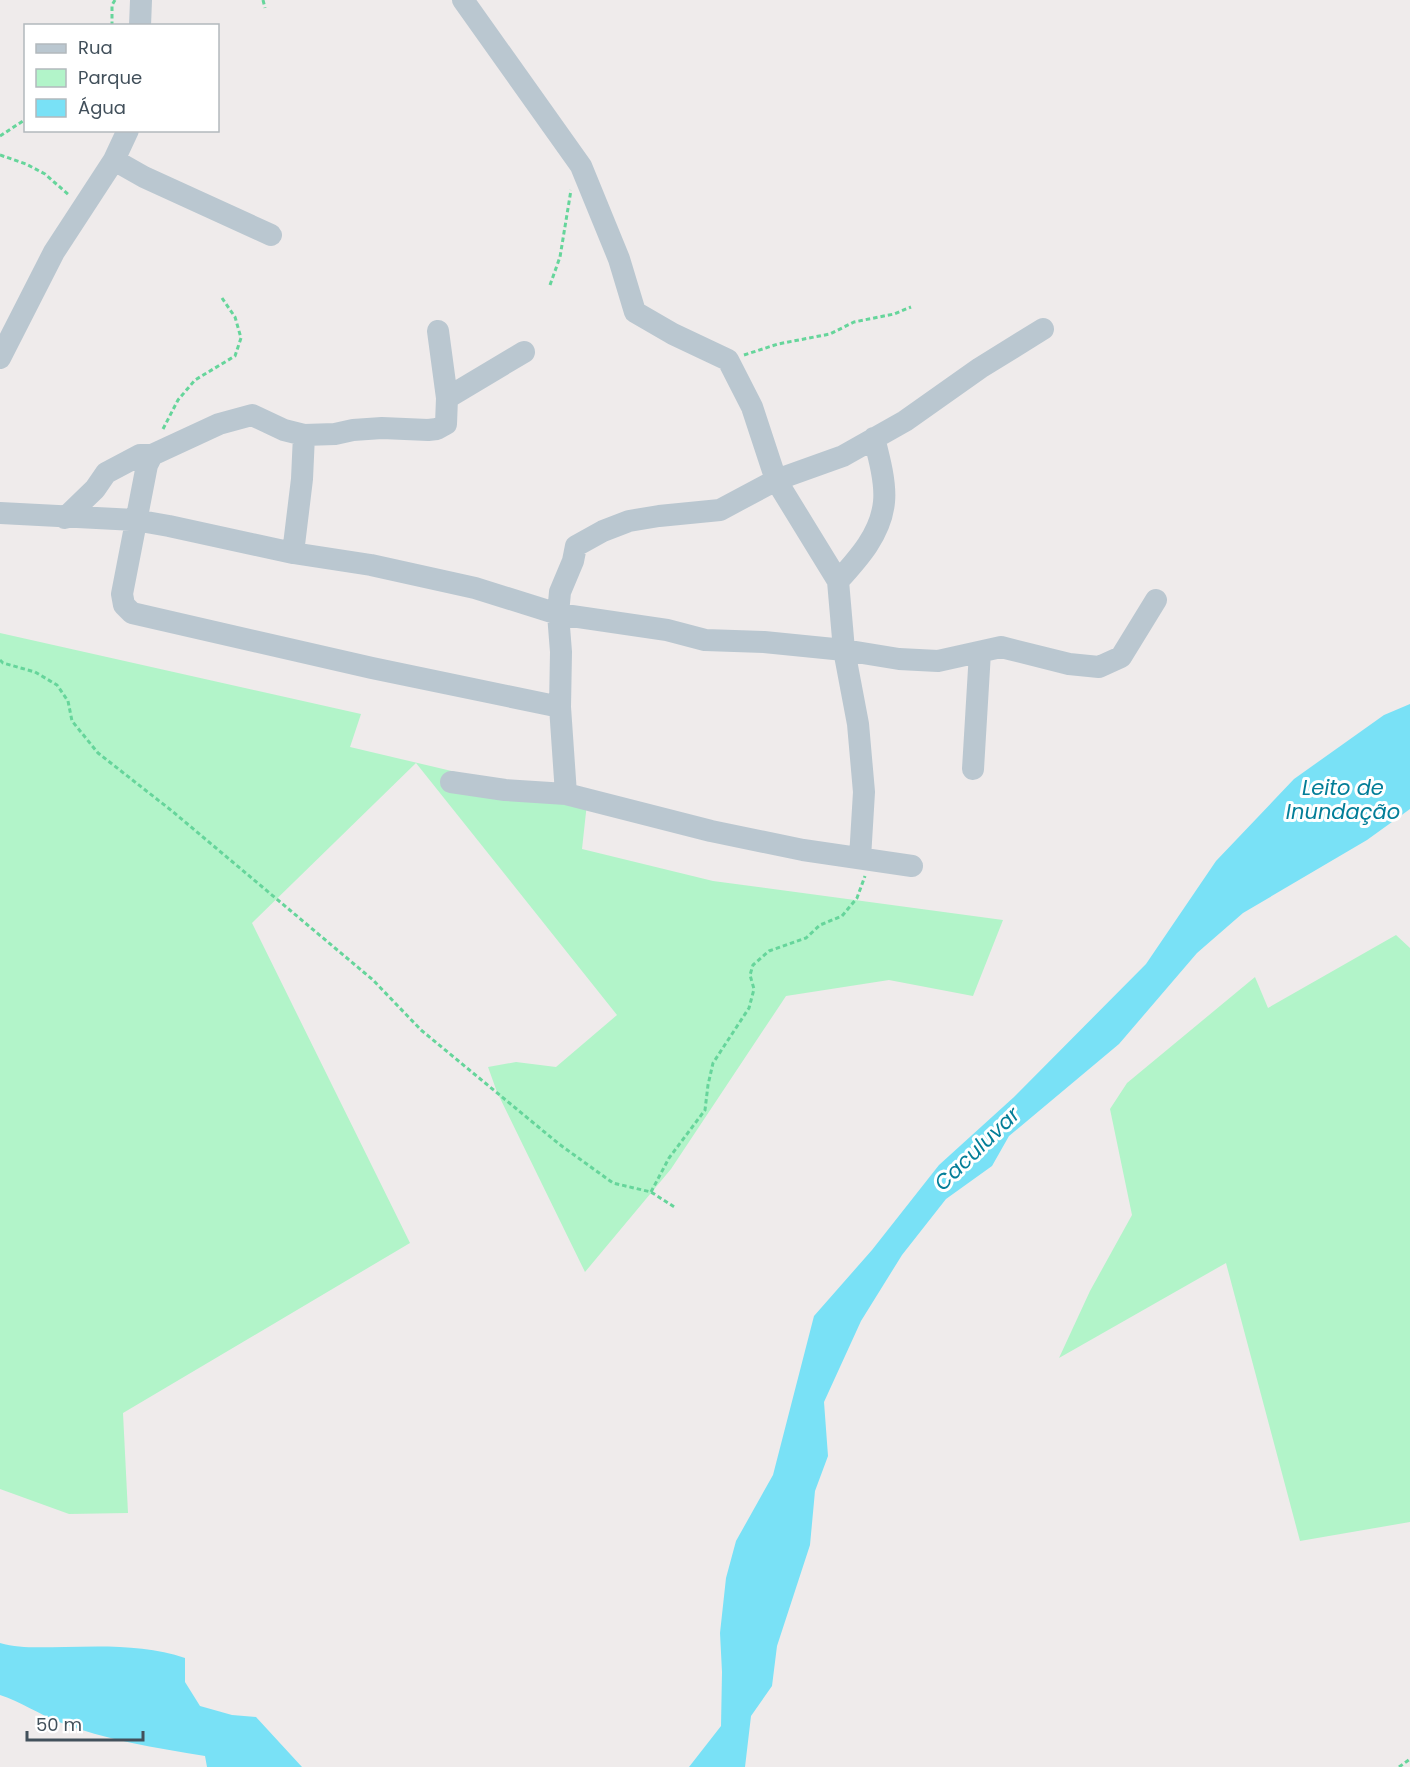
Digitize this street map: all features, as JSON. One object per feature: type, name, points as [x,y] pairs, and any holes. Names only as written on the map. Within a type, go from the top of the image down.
[{"type":"street","points":[[140,24],[141,0]]},
{"type":"street","points":[[463,0],[581,166],[620,259],[634,312],[673,334],[728,360],[752,407],[776,480],[837,581],[844,650],[858,724],[864,792],[863,859]]},
{"type":"street","points":[[0,358],[54,252],[114,160],[127,132]]},
{"type":"street","points":[[114,160],[144,177],[271,235]]},
{"type":"street","points":[[566,794],[560,707],[561,652],[558,614],[560,592],[573,561],[576,546],[603,531],[629,521],[720,510],[776,480],[843,456],[905,421],[980,368],[1043,329]]},
{"type":"street","points":[[65,518],[95,489],[106,473],[140,455],[152,455],[219,424],[252,416],[284,430],[304,435],[335,434],[381,428],[437,429],[446,424],[447,398],[438,331]]},
{"type":"street","points":[[447,398],[524,352]]},
{"type":"street","points":[[292,553],[302,479],[304,435]]},
{"type":"street","points":[[837,581],[861,557],[876,529],[884,502],[881,464],[874,438]]},
{"type":"street","points":[[152,455],[147,465],[135,520],[122,594],[123,604],[132,613],[372,668],[560,707]]},
{"type":"street","points":[[0,513],[135,520],[225,537],[292,553],[371,565],[475,588],[558,614],[667,630],[705,640],[764,642],[844,650],[899,659],[938,661],[1001,647],[1069,664],[1099,667],[1121,657],[1156,600]]},
{"type":"street","points":[[973,770],[980,652]]},
{"type":"street","points":[[451,782],[505,790],[566,794],[711,831],[803,850],[912,866]]},
{"type":"path","points":[[112,24],[112,5],[115,0]]},
{"type":"path","points":[[263,0],[266,8]]},
{"type":"path","points":[[0,136],[24,120]]},
{"type":"path","points":[[0,155],[26,164],[45,174],[83,207]]},
{"type":"path","points":[[550,285],[560,256],[570,191],[581,166]]},
{"type":"path","points":[[152,455],[156,442],[178,400],[195,380],[235,356],[241,338],[235,316],[222,298]]},
{"type":"path","points":[[728,360],[778,344],[830,334],[855,322],[894,314],[911,307]]},
{"type":"path","points":[[0,660],[3,663],[35,672],[57,685],[68,701],[72,721],[98,753],[172,811],[372,980],[421,1030],[559,1144],[614,1183],[651,1192],[676,1208]]},
{"type":"path","points":[[651,1192],[669,1158],[705,1110],[713,1063],[749,1008],[754,989],[750,975],[753,965],[770,951],[806,938],[820,925],[842,916],[858,898],[864,878],[863,859]]},
{"type":"path","points":[[1399,1767],[1410,1759]]},
{"type":"green space","points":[[0,633],[361,714],[350,747],[587,803],[582,849],[713,881],[1003,920],[973,996],[889,980],[786,996],[671,1169],[585,1272],[497,1092],[488,1067],[516,1062],[556,1067],[617,1015],[416,763],[252,923],[410,1243],[123,1413],[128,1513],[69,1514],[0,1489]]},
{"type":"green space","points":[[1396,935],[1410,948],[1410,1522],[1300,1541],[1226,1263],[1059,1358],[1090,1291],[1132,1215],[1110,1109],[1127,1083],[1255,977],[1268,1008]]},
{"type":"water","name":"Leito de Inundação","points":[[1410,704],[1410,809],[1367,840],[1243,913],[1197,953],[1119,1044],[1009,1136],[992,1166],[946,1199],[902,1255],[861,1321],[824,1402],[828,1456],[815,1491],[810,1545],[777,1646],[772,1686],[751,1716],[745,1767],[689,1767],[721,1726],[720,1633],[726,1578],[736,1541],[773,1475],[814,1316],[872,1250],[939,1165],[1014,1097],[1146,964],[1216,861],[1294,779],[1384,715]]},
{"type":"water","points":[[0,1643],[32,1647],[126,1647],[185,1658],[185,1682],[200,1706],[232,1715],[256,1717],[302,1767],[207,1767],[205,1756],[112,1739],[59,1722],[0,1695]]},
{"type":"water label","name":"Caculuvar","points":[[977,1149]]}]
